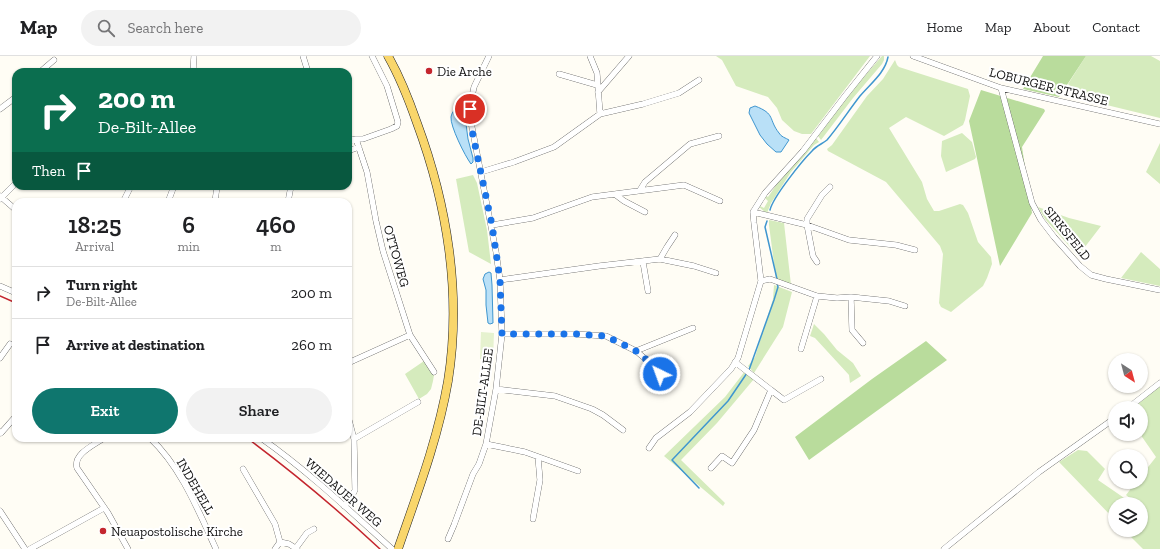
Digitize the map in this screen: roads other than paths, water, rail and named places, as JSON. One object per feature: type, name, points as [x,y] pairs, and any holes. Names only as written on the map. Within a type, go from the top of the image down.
[{"type":"main road","points":[[388,56],[413,112],[424,142],[436,183],[447,234],[453,298],[451,357],[445,397],[436,434],[398,549]]},
{"type":"street","points":[[193,68],[194,56]]},
{"type":"street","points":[[303,56],[307,68]]},
{"type":"street","points":[[352,140],[363,139],[391,130],[397,126],[398,122],[387,86],[372,56]]},
{"type":"street","name":"DE-BILT-ALLEE","points":[[448,539],[486,444],[496,389],[502,334],[500,280],[492,225],[471,126],[470,109],[474,87],[489,56]]},
{"type":"street","points":[[590,56],[597,73],[600,114]]},
{"type":"street","points":[[598,92],[629,56]]},
{"type":"street","points":[[649,448],[656,438],[690,412],[731,369],[738,358],[761,281],[753,212],[765,193],[803,151],[844,96],[877,56]]},
{"type":"street","name":"LOBURGER STRASSE","points":[[913,56],[1001,88],[1160,124]]},
{"type":"street","points":[[45,68],[54,60]]},
{"type":"street","points":[[559,74],[598,85]]},
{"type":"street","points":[[481,172],[514,162],[554,147],[600,114],[643,104],[679,93],[699,80]]},
{"type":"street","name":"SIRKSFELD","points":[[1001,88],[1032,203],[1041,220],[1080,266],[1091,275],[1160,290]]},
{"type":"street","points":[[0,109],[12,100]]},
{"type":"street","points":[[640,190],[645,182],[690,144],[719,136]]},
{"type":"street","name":"OTTOWEG","points":[[356,139],[367,172],[383,251],[410,335],[434,372]]},
{"type":"street","points":[[352,150],[359,148]]},
{"type":"street","points":[[492,225],[533,218],[592,197],[684,185],[720,200]]},
{"type":"street","points":[[12,186],[0,197],[12,207]]},
{"type":"street","points":[[817,262],[813,256],[807,219],[822,196],[830,187]]},
{"type":"street","points":[[616,195],[645,212]]},
{"type":"street","points":[[753,212],[807,225],[849,240],[896,245],[915,250]]},
{"type":"street","points":[[660,260],[666,247],[675,235]]},
{"type":"street","points":[[500,280],[599,266],[660,260],[694,266],[716,273]]},
{"type":"street","points":[[643,262],[648,291]]},
{"type":"street","points":[[761,281],[770,279],[817,296],[837,298],[851,297],[889,301],[905,306]]},
{"type":"street","points":[[0,286],[12,291]]},
{"type":"street","points":[[802,349],[817,296]]},
{"type":"street","points":[[851,297],[852,330],[862,343]]},
{"type":"street","points":[[636,351],[693,328]]},
{"type":"street","points":[[502,334],[575,334],[606,336],[636,351],[660,374]]},
{"type":"street","points":[[352,361],[410,335]]},
{"type":"street","points":[[0,358],[10,344]]},
{"type":"street","points":[[735,362],[784,400],[821,379]]},
{"type":"street","points":[[1137,401],[1160,383]]},
{"type":"street","points":[[496,389],[555,396],[592,409],[603,415],[623,430]]},
{"type":"street","points":[[711,468],[722,456],[732,462],[754,430],[771,390]]},
{"type":"street","points":[[354,439],[418,402]]},
{"type":"street","points":[[0,432],[1,433],[12,421]]},
{"type":"street","points":[[944,549],[1040,472],[1108,423]]},
{"type":"street","points":[[344,506],[351,498],[355,490],[354,439],[352,431]]},
{"type":"street","points":[[98,442],[81,454],[77,459],[77,468],[104,508],[128,549]]},
{"type":"street","name":"INDEHELL","points":[[154,442],[179,474],[196,505],[216,549]]},
{"type":"street","name":"WIEDAUER WEG","points":[[267,442],[279,450],[392,549]]},
{"type":"street","points":[[486,444],[525,452],[578,471]]},
{"type":"street","points":[[533,519],[540,480],[538,457]]},
{"type":"street","points":[[243,469],[275,524],[280,542]]},
{"type":"street","points":[[30,549],[104,508]]},
{"type":"street","points":[[0,511],[25,549]]},
{"type":"street","points":[[280,542],[297,548],[307,533],[314,529]]},
{"type":"street","points":[[275,549],[280,542]]},
{"type":"water","points":[[461,106],[464,109],[468,139],[473,158],[473,162],[471,164],[458,141],[451,121],[453,111]]},
{"type":"water","points":[[755,106],[769,114],[780,134],[789,140],[781,152],[776,152],[760,135],[749,113],[750,108]]},
{"type":"water","points":[[489,272],[491,273],[492,285],[493,323],[490,324],[488,323],[486,290],[483,279],[485,274]]},
{"type":"waterway","points":[[770,210],[782,188],[807,156],[817,146],[827,140],[860,96],[877,78],[884,68],[888,57]]},
{"type":"waterway","points":[[767,221],[765,227],[777,279]]},
{"type":"waterway","points":[[749,370],[774,300],[778,287],[777,283]]},
{"type":"waterway","points":[[699,488],[672,460],[728,401],[747,373]]},
{"type":"railway","points":[[0,296],[12,301]]},
{"type":"railway","points":[[252,442],[315,492],[380,549]]},
{"type":"place","name":"Die Arche","points":[[429,71]]},
{"type":"place","name":"Neuapostolische Kirche","points":[[103,531]]}]
